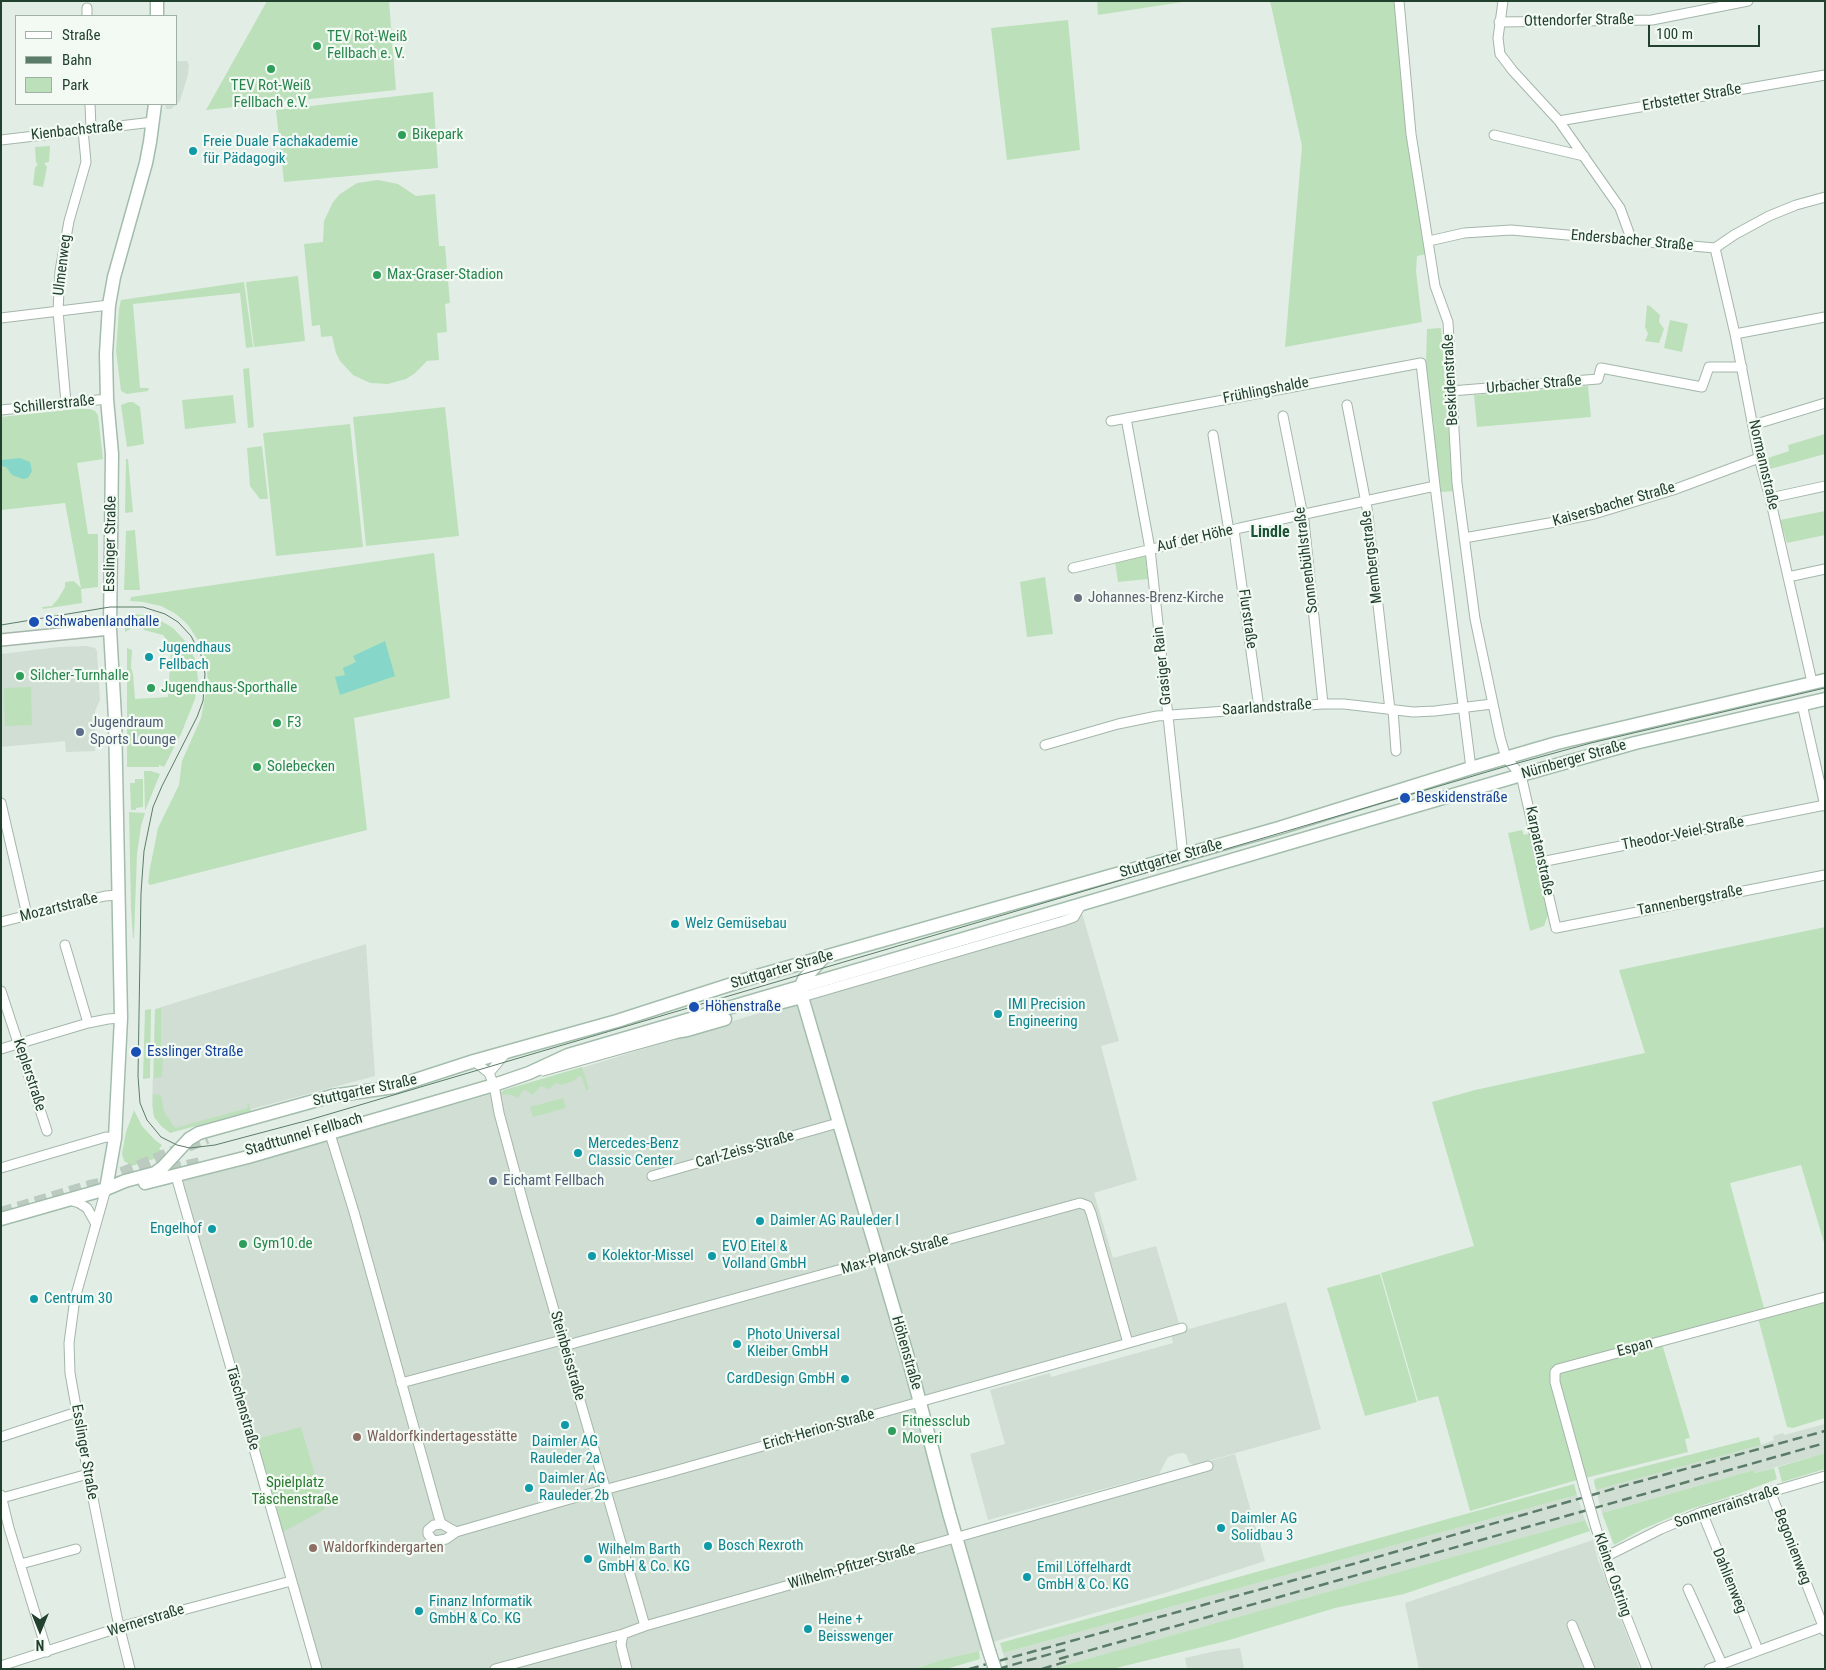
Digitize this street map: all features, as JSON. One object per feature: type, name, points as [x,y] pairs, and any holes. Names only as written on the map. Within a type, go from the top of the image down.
[{"type":"main road","points":[[157,1],[157,15]]},
{"type":"main road","name":"Esslinger Straße","points":[[106,1189],[112,1159],[111,1137],[121,1018],[115,718],[110,629],[112,454],[107,399],[106,354],[109,305],[121,250],[146,163],[155,105]]},
{"type":"main road","name":"Nürnberger Straße","points":[[1471,768],[1535,749],[1664,716],[1825,680]]},
{"type":"main road","name":"Nürnberger Straße","points":[[1182,875],[1492,783],[1635,743],[1825,699]]},
{"type":"main road","points":[[1521,775],[1520,767],[1525,756],[1535,749]]},
{"type":"main road","points":[[1492,783],[1506,771],[1506,758]]},
{"type":"main road","name":"Stuttgarter Straße","points":[[1,1219],[155,1173],[164,1168],[189,1139],[198,1134],[332,1096],[394,1087],[483,1068],[505,1054],[773,972],[1279,828],[1471,768]]},
{"type":"main road","name":"Stuttgarter Straße","points":[[106,1189],[123,1188],[176,1176],[330,1134],[513,1079],[568,1055],[624,1038],[801,992],[1182,875]]},
{"type":"main road","points":[[801,992],[807,973],[823,958]]},
{"type":"main road","points":[[773,972],[789,978],[801,992]]},
{"type":"main road","points":[[624,1038],[687,1030],[801,992]]},
{"type":"main road","name":"Höhenstraße","points":[[801,992],[995,1669]]},
{"type":"main road","name":"Stadttunnel Fellbach","points":[[207,1138],[394,1087]]},
{"type":"main road","name":"Stadttunnel Fellbach","points":[[208,1162],[368,1117],[400,1112]]},
{"type":"main road","points":[[178,1152],[181,1161],[194,1171]]},
{"type":"main road","points":[[176,1176],[178,1152]]},
{"type":"main road","points":[[112,1159],[123,1173],[142,1176]]},
{"type":"street","name":"Beskidenstraße","points":[[1399,1],[1411,134],[1435,286],[1448,322],[1457,483],[1472,602],[1492,704],[1506,758]]},
{"type":"street","points":[[1503,1],[1498,38],[1500,54],[1559,121],[1584,156],[1620,208],[1632,242]]},
{"type":"street","name":"Ottendorfer Straße","points":[[1499,22],[1652,20],[1748,1]]},
{"type":"street","name":"Erbstetter Straße","points":[[1559,121],[1825,75]]},
{"type":"street","name":"Ulmenweg","points":[[66,403],[58,311],[60,271],[69,221],[86,162],[90,105]]},
{"type":"street","name":"Kienbachstraße","points":[[1,140],[153,122]]},
{"type":"street","points":[[1494,134],[1584,156]]},
{"type":"street","name":"Endersbacher Straße","points":[[1429,241],[1464,233],[1511,230],[1715,248],[1769,216],[1825,197]]},
{"type":"street","name":"Normannstraße","points":[[1715,248],[1742,367],[1759,458],[1812,682]]},
{"type":"street","points":[[1,318],[109,305]]},
{"type":"street","points":[[1735,334],[1825,318]]},
{"type":"street","name":"Beskidenstraße","points":[[1421,363],[1471,768]]},
{"type":"street","name":"Frühlingshalde","points":[[1111,421],[1421,363]]},
{"type":"street","name":"Urbacher Straße","points":[[1451,391],[1598,379],[1601,368],[1702,387],[1709,367],[1742,367]]},
{"type":"street","name":"Schillerstraße","points":[[1,410],[107,399]]},
{"type":"street","points":[[1753,425],[1825,403]]},
{"type":"street","name":"Membergstraße","points":[[1348,405],[1366,501],[1396,751]]},
{"type":"street","name":"Sonnenbühlstraße","points":[[1283,416],[1303,514],[1323,704]]},
{"type":"street","name":"Grasiger Rain","points":[[1126,418],[1150,549],[1183,856]]},
{"type":"street","name":"Flurstraße","points":[[1213,435],[1232,530],[1259,708]]},
{"type":"street","name":"Kaisersbacher Straße","points":[[1464,538],[1594,514],[1673,490],[1759,458]]},
{"type":"street","name":"Auf der Höhe","points":[[1073,568],[1232,530],[1435,486]]},
{"type":"street","points":[[1770,498],[1825,486]]},
{"type":"street","points":[[1788,577],[1825,569]]},
{"type":"street","points":[[1,640],[110,629]]},
{"type":"street","name":"Saarlandstraße","points":[[1045,745],[1118,724],[1168,716],[1323,704],[1344,704],[1391,710],[1434,711],[1492,704]]},
{"type":"street","points":[[1802,704],[1825,806]]},
{"type":"street","points":[[1506,758],[1521,775]]},
{"type":"street","name":"Karpatenstraße","points":[[1521,775],[1556,928]]},
{"type":"street","points":[[1,803],[27,915]]},
{"type":"street","name":"Theodor-Veiel-Straße","points":[[1541,862],[1825,806]]},
{"type":"street","name":"Tannenbergstraße","points":[[1556,928],[1825,875]]},
{"type":"street","name":"Mozartstraße","points":[[1,922],[104,896],[118,895]]},
{"type":"street","points":[[65,945],[88,1023]]},
{"type":"street","name":"Keplerstraße","points":[[1,991],[47,1131]]},
{"type":"street","points":[[1,1049],[88,1023],[121,1018]]},
{"type":"street","name":"Stuttgarter Straße","points":[[513,1079],[687,1030]]},
{"type":"street","points":[[483,1068],[505,1054]]},
{"type":"street","name":"Steinbeisstraße","points":[[483,1068],[494,1085],[498,1113],[645,1626]]},
{"type":"street","name":"Carl-Zeiss-Straße","points":[[652,1176],[838,1123]]},
{"type":"street","points":[[330,1134],[354,1212],[441,1522],[456,1532]]},
{"type":"street","points":[[1,1168],[111,1137]]},
{"type":"street","name":"Täschenstraße","points":[[176,1176],[317,1669]]},
{"type":"street","name":"Esslinger Straße","points":[[106,1189],[75,1298],[69,1343],[70,1373],[88,1474],[130,1669]]},
{"type":"street","points":[[66,1200],[79,1203],[87,1208],[96,1224]]},
{"type":"street","name":"Max-Planck-Straße","points":[[401,1383],[563,1343],[879,1260],[1080,1203],[1088,1206],[1091,1213],[1128,1343]]},
{"type":"street","name":"Espan","points":[[1583,1484],[1555,1382],[1554,1377],[1558,1369],[1825,1298]]},
{"type":"street","name":"Erich-Herion-Straße","points":[[441,1522],[430,1527],[428,1534],[436,1541],[440,1541],[456,1532],[1182,1328]]},
{"type":"street","points":[[1,1437],[77,1412]]},
{"type":"street","name":"Wilhelm-Pfitzer-Straße","points":[[496,1669],[1208,1466]]},
{"type":"street","points":[[47,1652],[21,1564],[5,1529],[2,1497],[88,1474]]},
{"type":"street","name":"Sommerrainstraße","points":[[1605,1557],[1661,1529],[1702,1512],[1825,1476]]},
{"type":"street","name":"Kleiner Ostring","points":[[1583,1484],[1605,1557],[1647,1669]]},
{"type":"street","name":"Begonienweg","points":[[1770,1491],[1824,1628]]},
{"type":"street","name":"Dahlienweg","points":[[1702,1512],[1758,1650]]},
{"type":"street","points":[[21,1564],[76,1549]]},
{"type":"street","name":"Wernerstraße","points":[[1,1666],[120,1628],[291,1581]]},
{"type":"street","points":[[1688,1589],[1722,1664]]},
{"type":"street","points":[[1572,1625],[1590,1669]]},
{"type":"street","points":[[1709,1669],[1722,1664],[1734,1664],[1758,1650],[1824,1628]]},
{"type":"street","points":[[623,1634],[621,1645],[627,1669]]},
{"type":"shaded area","points":[[178,61],[187,61],[189,65],[188,75],[178,103]]},
{"type":"shaded area","points":[[165,105],[176,105],[171,109],[166,109]]},
{"type":"shaded area","points":[[86,646],[95,648],[97,651],[100,700],[95,711],[95,751],[66,752],[65,741],[1,747],[1,654],[59,647]]},
{"type":"shaded area","points":[[1082,913],[1119,1041],[1101,1046],[1137,1180],[1094,1193],[1113,1258],[1156,1246],[1179,1323],[922,1396],[962,1530],[1235,1454],[1265,1561],[1162,1594],[996,1641],[979,1651],[940,1660],[915,1669],[313,1669],[173,1178],[406,1118],[546,1079]]},
{"type":"shaded area","points":[[366,944],[375,1076],[170,1131],[155,1116],[152,1106],[155,1009]]},
{"type":"shaded area","points":[[1286,1302],[1321,1429],[1193,1465],[1189,1462],[1186,1454],[1176,1454],[1168,1457],[1159,1474],[988,1520],[970,1454],[1005,1444],[990,1390],[1050,1373],[1051,1377],[1173,1343],[1171,1334]]},
{"type":"shaded area","points":[[1825,1424],[1825,1453],[1755,1473],[1754,1470],[1602,1513],[1596,1490],[1761,1445],[1774,1440],[1773,1436],[1783,1433],[1784,1435]]},
{"type":"shaded area","points":[[1577,1495],[1585,1520],[1051,1669],[1007,1669],[1003,1653]]},
{"type":"shaded area","points":[[1593,1540],[1598,1560],[1640,1669],[1419,1669],[1405,1603]]},
{"type":"shaded area","points":[[1240,1648],[1244,1669],[1187,1669],[1185,1658]]},
{"type":"green space","name":"TEV Rot-Weiß Fellbach e. V.","points":[[267,1],[389,1],[396,90],[206,110]]},
{"type":"green space","points":[[1097,1],[1189,1],[1098,15]]},
{"type":"green space","points":[[1270,1],[1395,1],[1428,254],[1417,256],[1416,271],[1422,322],[1285,347],[1302,146]]},
{"type":"green space","points":[[1068,20],[1080,150],[1007,160],[991,28]]},
{"type":"green space","points":[[433,92],[438,168],[284,182],[276,110]]},
{"type":"green space","points":[[50,146],[49,162],[44,163],[47,167],[43,187],[33,185],[35,168],[38,164],[36,163],[35,147]]},
{"type":"green space","name":"Max-Graser-Stadion","points":[[378,180],[398,184],[416,196],[435,194],[439,246],[445,246],[450,303],[445,304],[447,332],[437,333],[439,360],[427,361],[406,379],[388,384],[370,383],[353,375],[340,361],[332,336],[321,337],[320,325],[312,326],[304,244],[323,242],[324,221],[333,202],[340,194],[357,183]]},
{"type":"green space","points":[[298,276],[305,341],[254,347],[246,282]]},
{"type":"green space","points":[[244,282],[253,347],[246,348],[240,293],[133,304],[140,388],[149,388],[148,391],[127,394],[121,391],[116,351],[121,300]]},
{"type":"green space","points":[[1647,305],[1660,315],[1659,322],[1664,329],[1659,343],[1645,341],[1648,334],[1645,327]]},
{"type":"green space","points":[[1670,320],[1688,324],[1682,352],[1664,348]]},
{"type":"green space","points":[[1441,328],[1455,491],[1441,492],[1426,361],[1427,329]]},
{"type":"green space","points":[[249,368],[254,427],[248,428],[243,369]]},
{"type":"green space","points":[[1588,386],[1591,417],[1477,427],[1474,395]]},
{"type":"green space","points":[[233,395],[236,423],[185,429],[182,400]]},
{"type":"green space","points":[[133,402],[140,407],[144,444],[127,447],[121,405]]},
{"type":"green space","points":[[445,407],[459,536],[366,546],[353,417]]},
{"type":"green space","points":[[90,409],[98,415],[103,459],[77,463],[88,534],[98,534],[98,587],[81,589],[82,603],[43,609],[42,607],[52,606],[58,599],[65,587],[65,582],[74,581],[81,588],[65,503],[1,510],[1,417]]},
{"type":"green space","points":[[350,424],[363,547],[276,556],[263,433]]},
{"type":"green space","points":[[1825,434],[1825,454],[1770,469],[1768,458],[1789,451],[1788,445]]},
{"type":"green space","points":[[262,446],[268,499],[260,499],[250,486],[247,448]]},
{"type":"green space","points":[[126,459],[128,459],[133,512],[125,513]]},
{"type":"green space","points":[[1825,511],[1825,535],[1787,543],[1780,520]]},
{"type":"green space","points":[[135,530],[140,590],[124,590],[126,531]]},
{"type":"green space","name":"F3","points":[[434,553],[450,698],[354,718],[367,830],[150,885],[148,883],[150,868],[158,828],[179,785],[182,761],[201,718],[208,681],[201,645],[188,625],[176,614],[161,606],[130,601],[131,597]]},
{"type":"green space","points":[[1145,554],[1148,579],[1118,582],[1115,561]]},
{"type":"green space","points":[[1045,577],[1053,634],[1027,637],[1020,582]]},
{"type":"green space","points":[[132,614],[156,618],[173,628],[186,642],[195,659],[198,678],[195,699],[181,734],[164,767],[159,765],[159,767],[127,767],[127,648],[132,650],[131,667],[135,699],[168,697],[171,650],[169,643],[163,635],[144,630],[141,623],[125,632],[125,622]]},
{"type":"green space","points":[[31,687],[32,725],[5,726],[4,688]]},
{"type":"green space","points":[[144,771],[160,774],[145,811]]},
{"type":"green space","points":[[135,779],[143,779],[143,807],[131,810],[130,783],[135,783]]},
{"type":"green space","points":[[129,812],[145,813],[137,854],[134,938],[131,908]]},
{"type":"green space","points":[[1522,830],[1524,835],[1531,833],[1548,915],[1544,926],[1530,931],[1508,833]]},
{"type":"green space","points":[[1825,927],[1825,1246],[1801,1165],[1730,1183],[1764,1308],[1660,1337],[1690,1438],[1685,1439],[1688,1452],[1577,1480],[1470,1511],[1438,1396],[1418,1401],[1381,1273],[1474,1246],[1432,1102],[1475,1090],[1645,1053],[1619,970]]},
{"type":"green space","points":[[161,1008],[162,1077],[154,1078],[155,1010]]},
{"type":"green space","points":[[151,1009],[150,1078],[143,1079],[145,1010]]},
{"type":"green space","points":[[582,1067],[589,1089],[586,1090],[582,1077],[579,1076],[573,1081],[562,1085],[556,1083],[549,1089],[541,1086],[532,1095],[526,1090],[523,1090],[518,1098],[500,1094],[504,1090]]},
{"type":"green space","points":[[153,1094],[161,1095],[164,1112],[175,1128],[248,1108],[247,1103],[249,1103],[251,1111],[170,1133],[154,1117]]},
{"type":"green space","points":[[563,1098],[566,1108],[533,1117],[530,1107]]},
{"type":"green space","points":[[134,1110],[142,1126],[162,1145],[159,1149],[165,1152],[160,1157],[132,1166],[124,1161],[122,1154],[126,1132]]},
{"type":"green space","points":[[1380,1274],[1417,1402],[1365,1416],[1327,1288]]},
{"type":"green space","points":[[1824,1300],[1825,1418],[1793,1428],[1787,1427],[1758,1318]]},
{"type":"green space","name":"Spielplatz Täschenstraße","points":[[301,1427],[325,1509],[283,1532],[256,1439]]},
{"type":"green space","points":[[1759,1437],[1761,1445],[1596,1490],[1595,1479]]},
{"type":"green space","points":[[1825,1453],[1825,1469],[1782,1482],[1778,1467]]},
{"type":"green space","points":[[1774,1468],[1777,1479],[1688,1510],[1643,1529],[1614,1545],[1602,1513],[1754,1470],[1755,1473]]},
{"type":"green space","points":[[1574,1484],[1577,1495],[1003,1653],[1000,1643]]},
{"type":"green space","points":[[1585,1520],[1590,1531],[1404,1594],[1335,1608],[1226,1641],[1112,1669],[1051,1669]]},
{"type":"green space","points":[[979,1651],[980,1659],[946,1669],[915,1669],[940,1660]]},
{"type":"water","points":[[20,458],[30,462],[32,471],[28,478],[23,479],[12,475],[6,467],[1,466],[1,460]]},
{"type":"water","points":[[385,641],[395,676],[340,695],[335,677],[345,675],[343,668],[356,662],[353,656]]},
{"type":"tunnel","points":[[105,1180],[207,1138]]},
{"type":"tunnel","points":[[152,1173],[201,1163]]},
{"type":"tunnel","points":[[1,1213],[90,1186],[115,1181]]},
{"type":"tram line","points":[[1,625],[110,607],[143,607],[165,614],[178,622],[191,636],[201,655],[205,674],[203,701],[153,807],[144,851],[141,893],[138,1076],[140,1103],[147,1120],[161,1137],[177,1145],[190,1148],[215,1145],[309,1120],[1507,766],[1591,743],[1825,688]]},
{"type":"railway","points":[[969,1669],[1353,1564],[1630,1484],[1825,1431]]},
{"type":"railway","points":[[1059,1659],[1825,1443]]},
{"type":"railway","points":[[998,1669],[1068,1649]]},
{"type":"railway","points":[[1042,1669],[1068,1661]]},
{"type":"place","name":"TEV Rot-Weiß Fellbach e. V.","points":[[317,46]]},
{"type":"place","name":"TEV Rot-Weiß Fellbach e.V.","points":[[271,69]]},
{"type":"place","name":"Bikepark","points":[[402,135]]},
{"type":"place","name":"Freie Duale Fachakademie für Pädagogik","points":[[193,151]]},
{"type":"place","name":"Max-Graser-Stadion","points":[[377,275]]},
{"type":"place","name":"Johannes-Brenz-Kirche","points":[[1078,598]]},
{"type":"place","name":"Schwabenlandhalle","points":[[34,622]]},
{"type":"place","name":"Jugendhaus Fellbach","points":[[149,657]]},
{"type":"place","name":"Silcher-Turnhalle","points":[[20,676]]},
{"type":"place","name":"Jugendhaus-Sporthalle","points":[[151,688]]},
{"type":"place","name":"F3","points":[[277,723]]},
{"type":"place","name":"Jugendraum Sports Lounge","points":[[80,732]]},
{"type":"place","name":"Solebecken","points":[[257,767]]},
{"type":"place","name":"Beskidenstraße","points":[[1405,798]]},
{"type":"place","name":"Welz Gemüsebau","points":[[675,924]]},
{"type":"place","name":"Höhenstraße","points":[[694,1007]]},
{"type":"place","name":"IMI Precision Engineering","points":[[998,1014]]},
{"type":"place","name":"Esslinger Straße","points":[[136,1052]]},
{"type":"place","name":"Mercedes-Benz Classic Center","points":[[578,1153]]},
{"type":"place","name":"Eichamt Fellbach","points":[[493,1181]]},
{"type":"place","name":"Daimler AG Rauleder I","points":[[760,1221]]},
{"type":"place","name":"Engelhof","points":[[212,1229]]},
{"type":"place","name":"Gym10.de","points":[[243,1244]]},
{"type":"place","name":"Kolektor-Missel","points":[[592,1256]]},
{"type":"place","name":"EVO Eitel & Volland GmbH","points":[[712,1256]]},
{"type":"place","name":"Centrum 30","points":[[34,1299]]},
{"type":"place","name":"Photo Universal Kleiber GmbH","points":[[737,1344]]},
{"type":"place","name":"CardDesign GmbH","points":[[845,1379]]},
{"type":"place","name":"Daimler AG Rauleder 2a","points":[[565,1425]]},
{"type":"place","name":"Fitnessclub Moveri","points":[[892,1431]]},
{"type":"place","name":"Waldorfkindertagesstätte","points":[[357,1437]]},
{"type":"place","name":"Daimler AG Rauleder 2b","points":[[529,1488]]},
{"type":"place","name":"Daimler AG Solidbau 3","points":[[1221,1528]]},
{"type":"place","name":"Bosch Rexroth","points":[[708,1546]]},
{"type":"place","name":"Waldorfkindergarten","points":[[313,1548]]},
{"type":"place","name":"Wilhelm Barth GmbH & Co. KG","points":[[588,1559]]},
{"type":"place","name":"Emil Löffelhardt GmbH & Co. KG","points":[[1027,1577]]},
{"type":"place","name":"Finanz Informatik GmbH & Co. KG","points":[[419,1611]]},
{"type":"place","name":"Heine + Beisswenger","points":[[808,1629]]},
{"type":"district","name":"Lindle","points":[[1270,533]]}]
